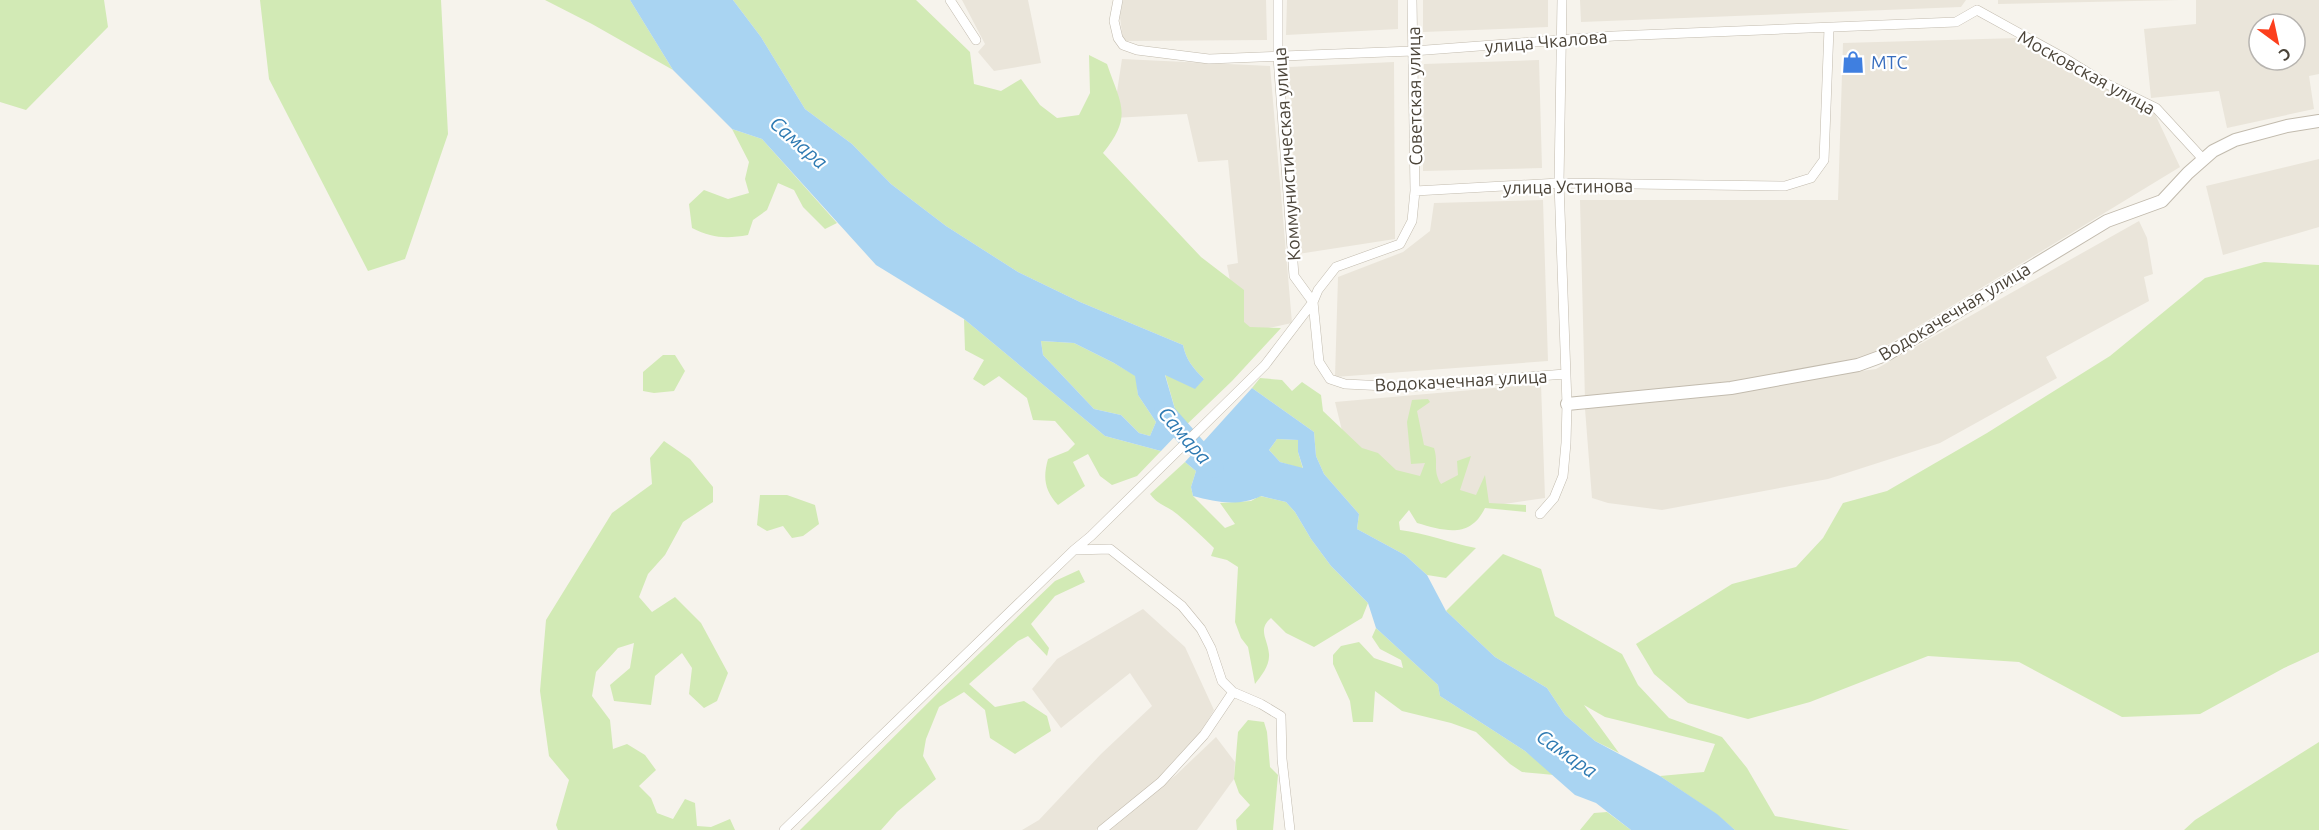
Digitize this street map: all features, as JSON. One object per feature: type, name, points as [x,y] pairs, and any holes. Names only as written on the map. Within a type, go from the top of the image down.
[{"type":"street","points":[[950,0],[976,40]]},
{"type":"street","name":"улица Чкалова","points":[[1118,0],[1114,21],[1118,38],[1123,45],[1137,50],[1209,59],[1413,51],[1614,36],[1956,22],[1977,10]]},
{"type":"street","name":"Коммунистическая улица","points":[[1278,0],[1278,57],[1294,276],[1313,302]]},
{"type":"street","name":"Советская улица","points":[[1412,0],[1415,191]]},
{"type":"street","points":[[1540,514],[1554,498],[1563,476],[1568,404],[1559,183],[1562,0]]},
{"type":"street","points":[[1977,10],[1980,0]]},
{"type":"street","name":"Московская улица","points":[[1977,10],[2103,82],[2156,108],[2203,159]]},
{"type":"street","name":"улица Устинова","points":[[1415,191],[1559,183],[1785,186],[1810,178],[1824,160],[1829,28]]},
{"type":"street","points":[[2203,159],[2235,140],[2287,126],[2319,122]]},
{"type":"street","name":"Водокачечная улица","points":[[1568,404],[1731,388],[1858,365],[1878,358],[2107,221],[2162,201],[2203,159]]},
{"type":"street","points":[[784,830],[1091,536],[1264,365],[1313,302],[1317,290],[1336,267],[1400,244],[1412,221],[1415,191]]},
{"type":"street","name":"Водокачечная улица","points":[[1313,302],[1319,362],[1330,379],[1345,384],[1406,387],[1565,374]]},
{"type":"street","points":[[1074,550],[1110,549],[1182,606],[1201,629],[1211,648],[1222,681],[1233,692],[1281,716],[1282,759],[1290,830]]},
{"type":"street","points":[[1102,830],[1161,782],[1204,735],[1233,692]]},
{"type":"shaded area","points":[[962,0],[1028,0],[1041,63],[994,71],[978,52],[985,44]]},
{"type":"shaded area","points":[[1123,0],[1266,0],[1267,40],[1123,41],[1120,17]]},
{"type":"shaded area","points":[[1287,0],[1398,0],[1398,29],[1286,35]]},
{"type":"shaded area","points":[[1423,0],[1548,0],[1548,27],[1423,32]]},
{"type":"shaded area","points":[[1580,0],[1966,0],[1961,7],[1581,22]]},
{"type":"shaded area","points":[[1998,0],[2180,0],[1998,4]]},
{"type":"shaded area","points":[[2196,0],[2319,0],[2319,74],[2309,76],[2314,109],[2227,128],[2219,91],[2151,98],[2144,29],[2196,24]]},
{"type":"shaded area","points":[[2018,38],[2154,112],[2180,167],[1866,358],[1731,384],[1585,400],[1580,200],[1838,200],[1843,43]]},
{"type":"shaded area","points":[[1122,59],[1270,66],[1292,323],[1240,334],[1227,265],[1238,263],[1228,160],[1198,162],[1187,114],[1113,118]]},
{"type":"shaded area","points":[[1539,60],[1542,168],[1423,171],[1424,64]]},
{"type":"shaded area","points":[[1394,62],[1395,239],[1298,254],[1289,67]]},
{"type":"shaded area","points":[[2319,159],[2319,227],[2223,255],[2206,186]]},
{"type":"shaded area","points":[[1543,200],[1548,361],[1335,377],[1338,277],[1403,252],[1430,231],[1434,203]]},
{"type":"shaded area","points":[[2139,221],[2147,238],[2153,274],[2144,277],[2149,301],[2046,357],[2057,378],[1940,443],[1828,479],[1662,510],[1608,503],[1592,498],[1585,409],[1876,369]]},
{"type":"shaded area","points":[[1541,384],[1545,498],[1477,508],[1348,455],[1335,402]]},
{"type":"shaded area","points":[[1143,609],[1185,647],[1214,710],[1198,737],[1166,772],[1096,830],[1022,830],[1039,820],[1101,754],[1152,706],[1130,673],[1061,728],[1032,689],[1057,659]]},
{"type":"shaded area","points":[[1216,737],[1235,762],[1234,779],[1197,830],[1106,830],[1176,775]]},
{"type":"green space","points":[[0,0],[104,0],[108,27],[26,110],[0,102]]},
{"type":"green space","points":[[260,0],[441,0],[448,134],[405,259],[368,271],[269,79]]},
{"type":"green space","points":[[545,0],[630,0],[673,70],[592,24]]},
{"type":"green space","points":[[733,0],[916,0],[970,52],[974,84],[1001,91],[1021,79],[1040,105],[1057,118],[1079,115],[1090,93],[1089,55],[1107,64],[1122,110],[1118,129],[1103,153],[1201,257],[1244,290],[1244,322],[1250,327],[1281,328],[1232,381],[1181,430],[1165,374],[1204,379],[1190,364],[1183,345],[1080,302],[1018,272],[946,226],[891,184],[852,144],[805,109],[761,37]]},
{"type":"green space","points":[[732,129],[762,139],[837,223],[825,229],[803,207],[794,190],[778,183],[767,210],[753,220],[748,235],[719,237],[692,228],[689,204],[704,190],[728,199],[749,193],[745,179],[749,162]]},
{"type":"green space","points":[[2264,262],[2319,265],[2319,652],[2284,668],[2200,714],[2122,717],[2019,662],[1928,656],[1810,702],[1748,719],[1688,703],[1654,674],[1636,644],[1732,584],[1796,567],[1823,538],[1843,503],[1887,491],[1987,433],[2110,356],[2205,278]]},
{"type":"green space","points":[[964,319],[1105,436],[1161,451],[1137,476],[1112,485],[1100,476],[1088,454],[1073,462],[1085,486],[1058,505],[1047,489],[1045,472],[1048,459],[1068,451],[1075,444],[1055,421],[1033,420],[1027,398],[999,376],[984,386],[973,379],[984,360],[965,350]]},
{"type":"green space","points":[[1041,341],[1074,343],[1136,376],[1138,395],[1156,422],[1150,436],[1139,433],[1121,415],[1094,409],[1043,355]]},
{"type":"green space","points":[[663,355],[675,355],[685,371],[674,391],[654,393],[643,391],[643,372]]},
{"type":"green space","points":[[1260,378],[1282,380],[1292,391],[1302,382],[1321,395],[1323,411],[1362,448],[1378,453],[1396,470],[1420,476],[1425,463],[1411,464],[1407,422],[1412,400],[1428,399],[1430,402],[1417,411],[1424,445],[1434,448],[1437,474],[1441,484],[1458,475],[1457,461],[1471,456],[1460,490],[1476,495],[1485,475],[1489,503],[1526,505],[1526,512],[1485,508],[1472,525],[1447,530],[1417,523],[1409,510],[1399,522],[1400,530],[1476,548],[1446,578],[1427,575],[1405,555],[1357,529],[1359,514],[1324,474],[1316,456],[1314,432],[1252,388]]},
{"type":"green space","points":[[1277,439],[1298,440],[1298,452],[1303,469],[1280,462],[1269,450]]},
{"type":"green space","points":[[664,441],[690,459],[713,487],[713,502],[683,522],[665,555],[648,574],[639,597],[652,612],[675,597],[701,623],[728,673],[717,701],[704,708],[689,694],[692,668],[682,653],[655,676],[651,705],[614,701],[610,685],[630,668],[634,643],[618,648],[596,672],[592,696],[610,720],[613,749],[627,744],[645,755],[656,770],[639,786],[651,798],[657,813],[673,819],[685,799],[695,803],[697,826],[711,827],[730,819],[735,830],[558,830],[556,825],[569,780],[549,756],[540,691],[546,620],[612,513],[652,484],[650,458]]},
{"type":"green space","points":[[1185,462],[1196,471],[1191,487],[1193,496],[1225,528],[1235,524],[1220,503],[1251,501],[1260,496],[1286,502],[1331,566],[1368,603],[1362,618],[1314,647],[1286,633],[1271,618],[1264,631],[1269,654],[1268,663],[1255,684],[1248,647],[1241,638],[1235,622],[1238,567],[1227,560],[1211,556],[1214,548],[1177,514],[1156,501],[1150,494]]},
{"type":"green space","points":[[760,495],[787,495],[815,505],[819,524],[803,536],[792,538],[783,526],[767,531],[757,525]]},
{"type":"green space","points":[[1503,554],[1541,569],[1555,616],[1622,654],[1638,685],[1669,718],[1722,737],[1747,768],[1775,816],[1850,830],[1735,830],[1716,814],[1660,776],[1704,772],[1715,744],[1605,717],[1584,705],[1619,753],[1595,741],[1565,715],[1547,688],[1495,657],[1446,611]]},
{"type":"green space","points":[[1079,570],[1085,582],[1055,596],[1031,624],[1049,648],[1047,656],[1028,636],[1018,641],[969,684],[995,707],[1024,701],[1047,716],[1051,731],[1015,754],[990,738],[985,710],[964,692],[939,707],[926,739],[923,756],[936,779],[897,812],[881,830],[800,830],[1055,581]]},
{"type":"green space","points":[[1376,628],[1438,685],[1440,696],[1525,751],[1555,775],[1522,772],[1510,764],[1476,732],[1451,723],[1402,711],[1375,691],[1373,722],[1353,722],[1350,701],[1333,664],[1333,655],[1341,646],[1359,642],[1374,658],[1403,668],[1401,660],[1380,649],[1372,637]]},
{"type":"green space","points":[[1248,720],[1264,722],[1270,767],[1278,775],[1273,830],[1237,830],[1236,820],[1250,805],[1239,793],[1234,779],[1238,732]]},
{"type":"green space","points":[[2319,742],[2319,830],[2184,830],[2195,820]]},
{"type":"green space","points":[[1607,812],[1631,830],[1580,830],[1594,813]]},
{"type":"water","points":[[630,0],[733,0],[761,37],[805,109],[852,144],[891,184],[946,226],[1018,272],[1080,302],[1183,345],[1190,364],[1204,379],[1195,389],[1165,375],[1181,430],[1161,451],[1105,436],[964,319],[876,265],[762,139],[732,129],[673,70]],"holes":[[[1041,341],[1074,343],[1135,376],[1138,395],[1156,422],[1150,436],[1139,433],[1121,415],[1094,409],[1043,355]]]},
{"type":"water","points":[[1252,388],[1314,432],[1316,456],[1324,474],[1359,514],[1357,529],[1405,555],[1427,575],[1446,611],[1495,657],[1547,688],[1565,715],[1595,741],[1660,776],[1717,814],[1735,830],[1631,830],[1596,803],[1575,795],[1525,751],[1440,696],[1438,685],[1376,628],[1368,603],[1331,566],[1286,502],[1261,496],[1244,501],[1219,502],[1193,496],[1191,487],[1196,471],[1185,462]],"holes":[[[1277,439],[1298,440],[1298,452],[1303,468],[1280,462],[1269,450]]]},
{"type":"waterway","name":"Самара","points":[[1164,411],[1214,468]]},
{"type":"place","name":"МТС","points":[[1853,62]]}]
